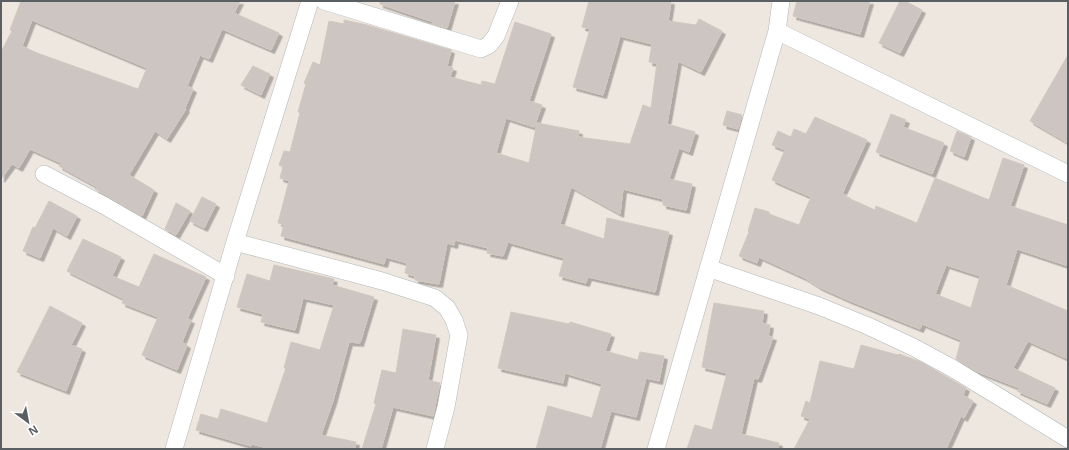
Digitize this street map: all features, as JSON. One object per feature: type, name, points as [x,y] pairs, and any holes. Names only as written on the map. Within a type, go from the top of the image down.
[{"type":"street","points":[[174,449],[235,242],[310,1]]},
{"type":"street","points":[[324,1],[481,49],[489,45],[496,36],[510,1]]},
{"type":"street","points":[[656,449],[777,31],[781,1]]},
{"type":"street","points":[[777,31],[1068,174]]},
{"type":"street","points":[[44,174],[105,206],[226,276]]},
{"type":"street","points":[[235,242],[382,281],[435,298],[447,308],[454,320],[459,335],[446,407],[435,449]]},
{"type":"street","points":[[708,268],[819,306],[868,326],[913,347],[952,368],[1068,439]]},
{"type":"building","points":[[21,1],[240,1],[234,13],[279,33],[271,50],[222,29],[209,59],[200,55],[187,86],[193,89],[185,108],[186,109],[167,139],[155,131],[129,175],[154,190],[142,216],[95,189],[97,187],[59,166],[61,163],[30,149],[19,168],[12,164],[1,179],[1,52],[12,31],[10,30]],"holes":[[[32,20],[147,68],[138,89],[37,53],[22,46]]]},
{"type":"building","points":[[380,1],[455,1],[447,28],[432,24],[433,22],[380,4]]},
{"type":"building","points":[[589,1],[671,1],[668,21],[696,25],[699,19],[722,31],[701,72],[678,61],[667,124],[695,132],[689,152],[679,148],[669,179],[692,184],[686,210],[663,205],[663,199],[623,189],[620,214],[571,187],[560,224],[604,239],[607,218],[669,232],[655,292],[588,277],[586,283],[559,276],[564,258],[508,242],[503,256],[487,253],[488,248],[455,240],[454,245],[447,243],[439,284],[415,280],[415,276],[405,273],[407,263],[386,257],[384,264],[281,236],[284,224],[278,223],[289,181],[280,178],[283,167],[279,165],[284,151],[290,152],[300,113],[298,112],[306,84],[304,83],[313,62],[320,65],[329,21],[344,24],[344,20],[367,25],[451,50],[447,66],[453,68],[450,77],[481,85],[482,81],[495,84],[515,22],[551,34],[529,101],[542,105],[534,127],[506,118],[496,153],[529,163],[537,123],[579,131],[578,137],[630,144],[643,105],[651,108],[657,63],[649,62],[652,44],[620,36],[603,95],[573,87],[590,29],[582,27]]},
{"type":"building","points":[[797,1],[870,1],[860,34],[793,16]]},
{"type":"building","points":[[900,1],[905,1],[922,10],[900,53],[879,43]]},
{"type":"building","points":[[1068,55],[1068,143],[1030,121]]},
{"type":"building","points":[[253,66],[270,74],[261,95],[241,85]]},
{"type":"building","points":[[727,111],[742,115],[738,129],[723,125]]},
{"type":"building","points":[[891,114],[906,120],[903,127],[944,143],[932,174],[876,152]]},
{"type":"building","points":[[815,117],[867,140],[842,194],[847,195],[846,197],[875,210],[876,206],[917,223],[935,178],[989,200],[1003,158],[1024,165],[1010,206],[1068,225],[1068,266],[1017,249],[1006,285],[1068,311],[1068,359],[1028,341],[1013,368],[1055,388],[1047,404],[1017,391],[1019,388],[976,371],[956,359],[961,340],[922,324],[920,329],[848,300],[759,257],[757,263],[739,256],[749,232],[748,231],[755,208],[769,212],[769,214],[799,225],[811,197],[772,180],[785,150],[772,145],[778,131],[791,137],[794,129],[806,134]],"holes":[[[946,265],[980,276],[971,308],[935,294]]]},
{"type":"building","points":[[957,131],[971,137],[964,157],[950,151]]},
{"type":"building","points":[[202,197],[216,204],[204,228],[190,221]]},
{"type":"building","points":[[49,201],[77,216],[67,236],[53,228],[40,258],[23,251],[33,227],[35,228]]},
{"type":"building","points":[[176,203],[190,211],[176,235],[165,229]]},
{"type":"building","points":[[83,239],[121,257],[112,276],[139,287],[154,254],[206,277],[187,319],[191,320],[182,342],[187,345],[177,370],[142,355],[158,317],[122,303],[124,299],[67,271]]},
{"type":"building","points":[[274,265],[334,279],[332,285],[374,297],[360,343],[349,342],[333,401],[321,435],[356,442],[355,449],[271,449],[252,444],[251,446],[196,430],[201,414],[218,419],[221,409],[267,423],[286,368],[284,368],[291,342],[320,350],[334,305],[303,298],[295,330],[261,322],[263,314],[237,307],[247,274],[270,281]]},
{"type":"building","points":[[714,303],[764,311],[762,323],[770,325],[768,336],[773,337],[758,379],[754,378],[741,434],[779,443],[778,449],[687,449],[695,425],[712,430],[727,373],[702,367]]},
{"type":"building","points":[[50,306],[82,323],[71,345],[82,349],[66,391],[17,372]]},
{"type":"building","points":[[511,312],[569,324],[570,322],[611,334],[605,351],[638,360],[640,352],[664,356],[659,381],[646,378],[636,417],[611,411],[600,449],[536,449],[548,406],[592,418],[602,384],[565,373],[563,383],[498,368]]},
{"type":"building","points":[[403,329],[436,335],[428,380],[440,383],[433,416],[393,407],[381,449],[362,449],[376,404],[374,403],[382,370],[396,373]]},
{"type":"building","points":[[861,345],[898,355],[899,354],[921,362],[966,388],[963,395],[973,401],[964,418],[961,416],[946,449],[794,449],[810,419],[801,416],[806,401],[810,403],[820,361],[854,369]]}]
